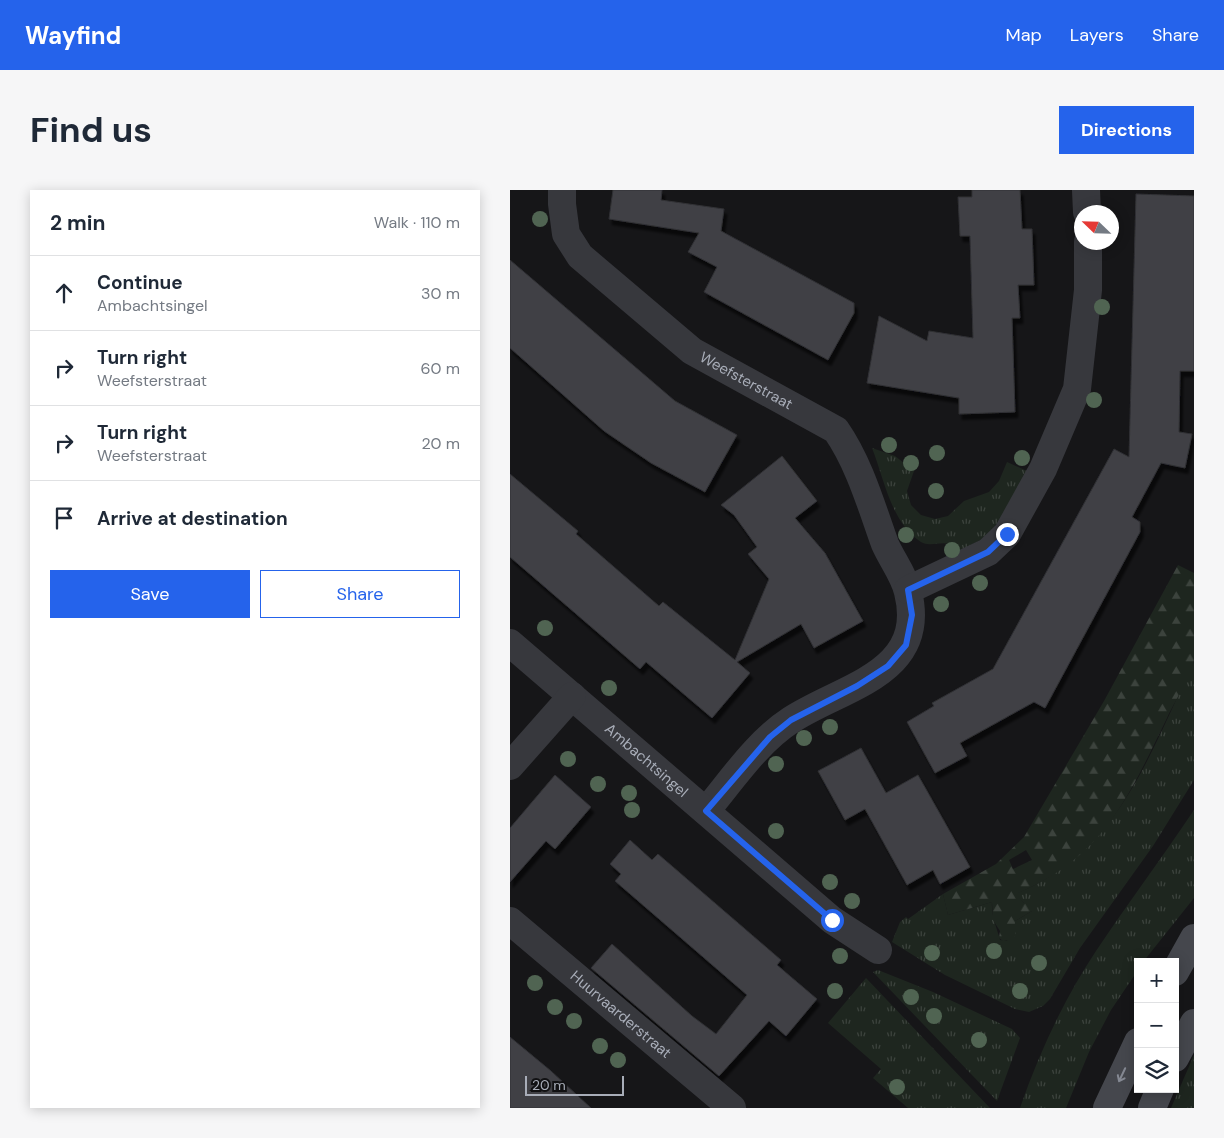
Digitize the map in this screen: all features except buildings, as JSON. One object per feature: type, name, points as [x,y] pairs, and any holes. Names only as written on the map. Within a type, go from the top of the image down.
[{"type":"main road","points":[[1179,965],[1194,938]]},
{"type":"main road","points":[[1179,1051],[1194,1023]]},
{"type":"main road","points":[[1107,1108],[1135,1048]]},
{"type":"main road","points":[[1152,1108],[1158,1093]]},
{"type":"street","name":"Weefsterstraat","points":[[562,190],[566,234],[580,256],[692,351],[836,430],[850,449],[889,552],[908,590],[912,615],[906,645],[888,666],[857,686],[791,720],[770,737],[706,811]]},
{"type":"street","points":[[1086,190],[1087,205]]},
{"type":"street","points":[[908,590],[988,552],[1007,534],[1043,469],[1077,389],[1088,290],[1088,250]]},
{"type":"street","name":"Ambachtsingel","points":[[510,643],[832,920],[878,950]]},
{"type":"street","points":[[510,766],[572,696]]},
{"type":"street","name":"Huurvaarderstraat","points":[[510,921],[732,1108]]},
{"type":"green space","points":[[872,448],[895,456],[914,471],[907,491],[911,505],[921,515],[935,519],[948,516],[964,501],[989,492],[999,481],[1007,462],[1027,471],[1000,520],[988,536],[956,553],[954,546],[950,544],[925,544],[921,542],[902,524],[895,512]]},
{"type":"green space","points":[[1178,565],[1194,573],[1193,666],[1139,774],[1110,822],[1092,844],[1071,863],[1046,879],[1016,894],[1024,903],[1032,903],[1034,906],[1032,911],[1015,921],[1015,936],[1012,940],[1003,941],[999,938],[1000,931],[993,920],[992,902],[948,915],[943,894],[996,864],[1024,837],[1104,701]],"holes":[[[1026,850],[1032,860],[1013,869],[1009,860]]]},
{"type":"green space","points":[[1194,662],[1194,780],[1153,846],[1080,948],[1050,999],[1043,1006],[1029,1012],[1015,1009],[945,975],[892,942],[900,922],[906,917],[908,919],[943,894],[948,915],[992,902],[993,917],[1000,940],[1007,941],[1013,932],[1015,921],[1032,911],[1031,903],[1024,903],[1015,894],[1051,876],[1081,853],[1105,827],[1127,797],[1145,765]]},
{"type":"green space","points":[[1194,810],[1194,898],[1146,958],[1134,958],[1134,976],[1111,1010],[1089,1052],[1066,1108],[1020,1108],[1035,1067],[1073,988],[1108,933]]},
{"type":"green space","points":[[878,970],[933,992],[1012,1029],[1020,1038],[997,1101],[873,972]]},
{"type":"green space","points":[[866,978],[990,1108],[908,1108],[873,1078],[881,1069],[828,1023]]},
{"type":"green space","points":[[1194,1055],[1194,1108],[1171,1108]]},
{"type":"route","points":[[832,920],[706,811],[770,737],[791,720],[857,686],[888,666],[906,645],[912,615],[908,590],[988,552],[1007,534]]}]
